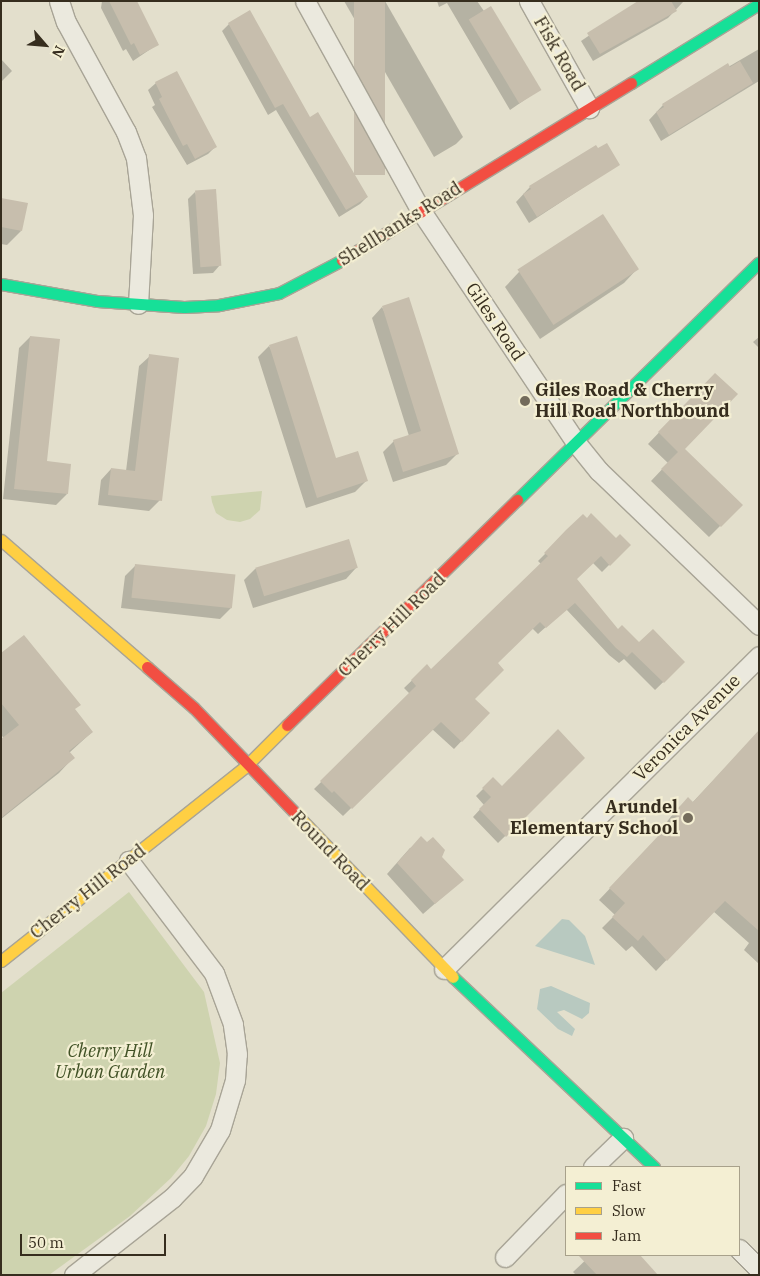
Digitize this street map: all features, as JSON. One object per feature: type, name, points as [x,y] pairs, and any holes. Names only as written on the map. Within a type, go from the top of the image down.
[{"type":"street","points":[[59,1],[66,22],[126,132],[136,158],[143,215],[138,304]]},
{"type":"street","name":"Giles Road","points":[[306,1],[421,211],[577,444],[600,471],[759,625]]},
{"type":"street","name":"Fisk Road","points":[[529,1],[589,108]]},
{"type":"street","name":"Shellbanks Road","points":[[1,284],[97,301],[138,304],[219,305],[279,293],[318,275],[759,4]]},
{"type":"street","name":"Cherry Hill Road","points":[[1,961],[246,766],[577,444],[759,262]]},
{"type":"street","name":"Round Road","points":[[1,540],[187,702],[246,766],[444,969],[653,1166]]},
{"type":"street","name":"Veronica Avenue","points":[[444,969],[759,656]]},
{"type":"street","points":[[74,1275],[172,1198],[193,1176],[220,1130],[235,1080],[237,1054],[233,1024],[214,973],[129,861]]},
{"type":"street","points":[[594,1166],[623,1138]]},
{"type":"street","points":[[505,1256],[565,1195]]},
{"type":"street","points":[[740,1250],[759,1268]]},
{"type":"green space","points":[[262,491],[260,510],[250,519],[240,522],[227,520],[216,513],[211,496]]},
{"type":"green space","name":"Cherry Hill Urban Garden","points":[[129,892],[204,992],[220,1063],[216,1094],[206,1126],[189,1156],[171,1178],[130,1216],[49,1275],[1,1275],[1,993]]},
{"type":"shaded area","points":[[562,919],[569,920],[585,936],[595,965],[535,946]]},
{"type":"shaded area","points":[[551,986],[590,1003],[589,1013],[582,1019],[564,1010],[557,1012],[575,1029],[572,1036],[558,1029],[537,1009],[540,989]]},
{"type":"building","points":[[109,1],[137,1],[159,45],[140,55],[134,43],[131,45]]},
{"type":"building","points":[[354,1],[385,1],[385,175],[354,175]]},
{"type":"building","points":[[638,1],[671,1],[677,11],[600,54],[587,33]]},
{"type":"building","points":[[491,6],[541,90],[519,103],[469,19]]},
{"type":"building","points":[[250,10],[310,117],[318,112],[368,197],[346,210],[283,104],[275,108],[228,23]]},
{"type":"building","points":[[740,61],[753,83],[669,135],[656,112],[664,107],[662,104],[728,63],[730,67]]},
{"type":"building","points":[[177,71],[217,147],[195,159],[187,144],[183,146],[159,99],[162,97],[155,82]]},
{"type":"building","points":[[607,143],[620,165],[537,217],[523,194],[531,189],[529,186],[596,145],[598,148]]},
{"type":"building","points":[[216,189],[221,266],[200,267],[195,190]]},
{"type":"building","points":[[1,198],[28,203],[22,231],[1,227]]},
{"type":"building","points":[[603,214],[639,269],[553,325],[517,270]]},
{"type":"building","points":[[409,297],[459,454],[403,472],[393,440],[421,431],[382,306]]},
{"type":"building","points":[[30,336],[60,339],[47,461],[71,464],[68,494],[14,489]]},
{"type":"building","points":[[297,336],[336,458],[358,451],[368,481],[317,498],[269,345]]},
{"type":"building","points":[[149,354],[179,358],[162,501],[108,495],[111,468],[135,471]]},
{"type":"building","points":[[715,373],[738,394],[685,449],[743,505],[721,527],[661,469],[678,452],[658,432]]},
{"type":"building","points":[[591,513],[616,538],[620,534],[631,545],[610,566],[601,556],[577,579],[618,629],[622,625],[639,642],[653,629],[685,662],[664,683],[632,652],[627,657],[616,648],[575,603],[546,628],[540,622],[498,663],[504,670],[475,699],[490,713],[462,742],[441,722],[352,809],[334,791],[332,793],[320,781],[416,686],[411,680],[427,664],[431,669],[548,556],[544,553],[566,530],[583,514],[587,518]]},
{"type":"building","points":[[349,539],[358,568],[264,596],[255,568]]},
{"type":"building","points":[[135,564],[235,575],[232,608],[131,598]]},
{"type":"building","points":[[24,635],[81,705],[75,709],[93,732],[69,751],[75,758],[1,818],[1,739],[19,725],[1,703],[1,653]]},
{"type":"building","points":[[558,729],[585,758],[506,837],[479,809],[491,797],[482,788],[493,777],[502,786]]},
{"type":"building","points":[[759,730],[759,931],[725,901],[667,961],[643,935],[638,941],[612,917],[625,903],[609,888],[677,816],[675,812],[688,797],[693,802]]},
{"type":"building","points":[[421,836],[427,842],[433,837],[445,850],[442,857],[464,880],[435,904],[397,863]]},
{"type":"building","points":[[579,1256],[641,1256],[658,1275],[597,1275]]},
{"type":"traffic: fast","points":[[631,83],[759,4]]},
{"type":"traffic: fast","points":[[1,284],[97,301],[184,307],[219,305],[279,293],[342,260]]},
{"type":"traffic: fast","points":[[517,500],[759,262]]},
{"type":"traffic: fast","points":[[453,977],[653,1166]]},
{"type":"traffic: slow","points":[[1,540],[147,667]]},
{"type":"traffic: slow","points":[[1,961],[246,766],[287,725]]},
{"type":"traffic: slow","points":[[296,814],[453,977]]},
{"type":"traffic: jam","points":[[342,260],[631,83]]},
{"type":"traffic: jam","points":[[287,725],[517,500]]},
{"type":"traffic: jam","points":[[147,667],[194,708],[296,814]]},
{"type":"place","name":"Giles Road & Cherry Hill Road Northbound","points":[[525,401]]},
{"type":"place","name":"Arundel Elementary School","points":[[688,818]]}]
